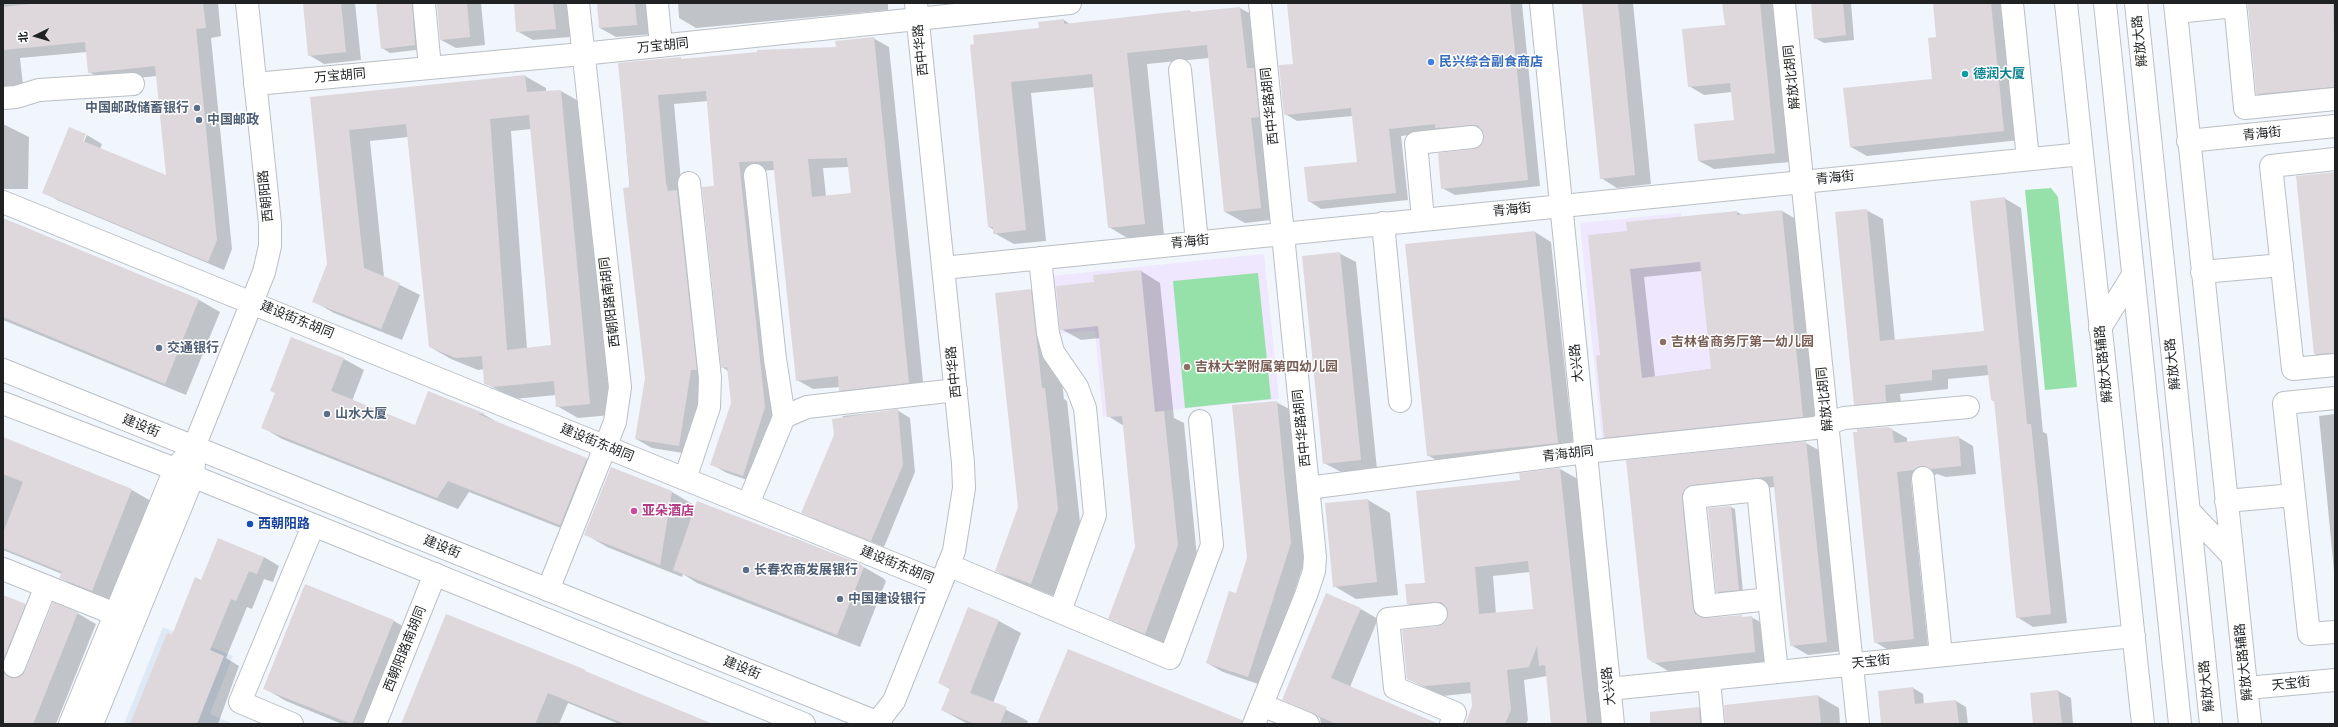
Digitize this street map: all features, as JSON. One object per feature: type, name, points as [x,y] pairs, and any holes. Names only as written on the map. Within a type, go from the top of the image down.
[{"type":"street","name":"西朝阳路","points":[[92,724],[184,473],[253,302],[264,272],[270,246],[270,224],[247,3]]},
{"type":"street","points":[[424,3],[430,68]]},
{"type":"street","name":"西朝阳路南胡同","points":[[548,590],[615,422],[620,387],[582,54],[578,3]]},
{"type":"street","points":[[657,3],[660,46]]},
{"type":"street","name":"万宝胡同","points":[[255,84],[660,46],[917,11],[1070,3]]},
{"type":"street","name":"西中华路胡同","points":[[1258,715],[1306,595],[1314,571],[1315,557],[1260,3]]},
{"type":"street","name":"大兴路","points":[[1541,3],[1613,724]]},
{"type":"street","name":"解放北胡同","points":[[1784,3],[1858,724]]},
{"type":"street","points":[[2012,3],[2028,159]]},
{"type":"street","name":"解放大路辅路","points":[[2066,3],[2143,724]]},
{"type":"street","points":[[2105,3],[2180,724]]},
{"type":"street","name":"解放大路","points":[[2136,3],[2211,724]]},
{"type":"street","points":[[2175,7],[2235,4],[2245,108],[2335,99]]},
{"type":"street","name":"解放大路辅路","points":[[2175,7],[2250,724]]},
{"type":"street","name":"西中华路","points":[[878,724],[894,701],[954,551],[964,488],[956,390],[917,11]]},
{"type":"street","points":[[1180,70],[1197,242]]},
{"type":"street","points":[[3,98],[16,97],[39,90],[133,84]]},
{"type":"street","name":"青海街","points":[[2188,141],[2335,126]]},
{"type":"street","points":[[1423,219],[1416,143],[1472,137]]},
{"type":"street","name":"青海街","points":[[943,268],[2082,154]]},
{"type":"street","points":[[2335,159],[2271,166],[2293,369],[2335,365]]},
{"type":"street","points":[[748,504],[784,417],[775,359],[756,174]]},
{"type":"street","points":[[685,479],[709,407],[710,378],[689,183]]},
{"type":"street","name":"建设街东胡同","points":[[3,202],[253,302],[748,504],[945,574],[1060,612],[1170,658],[1212,545],[1200,421]]},
{"type":"street","points":[[1383,223],[1400,401]]},
{"type":"street","points":[[1040,258],[1048,333],[1053,352],[1077,387],[1085,408],[1095,514],[1060,612]]},
{"type":"street","points":[[2202,272],[2282,265]]},
{"type":"street","points":[[2100,328],[2133,275]]},
{"type":"street","name":"建设街","points":[[3,370],[878,724]]},
{"type":"street","points":[[784,417],[807,407],[956,390]]},
{"type":"street","points":[[2335,398],[2284,403],[2309,634],[2335,632]]},
{"type":"street","points":[[3,403],[184,473],[804,724]]},
{"type":"street","name":"青海胡同","points":[[1308,488],[1586,452],[1815,428],[1844,418],[1968,407]]},
{"type":"street","name":"西朝阳路","points":[[70,724],[115,614],[184,473]]},
{"type":"street","points":[[1923,478],[1941,656]]},
{"type":"street","points":[[1769,600],[1705,606],[1694,497],[1758,490],[1769,600],[1776,672]]},
{"type":"street","points":[[2226,501],[2294,495]]},
{"type":"street","points":[[2189,511],[2232,556]]},
{"type":"street","points":[[292,724],[240,702],[313,526]]},
{"type":"street","points":[[3,569],[115,614]]},
{"type":"street","name":"西朝阳路南胡同","points":[[375,724],[435,574]]},
{"type":"street","points":[[14,666],[46,586]]},
{"type":"street","points":[[1436,614],[1388,619],[1395,688],[1455,713],[1451,724]]},
{"type":"street","name":"天宝街","points":[[1609,689],[2134,636]]},
{"type":"street","points":[[1709,679],[1713,724]]},
{"type":"street","name":"天宝街","points":[[2247,688],[2335,680]]},
{"type":"street","points":[[1258,715],[1308,724]]},
{"type":"shaded area","name":"吉林省商务厅第一幼儿园","points":[[1681,213],[1686,259],[1725,255],[1743,425],[1602,439],[1580,223]]},
{"type":"shaded area","name":"吉林大学附属第四幼儿园","points":[[1264,254],[1279,399],[1103,417],[1095,331],[1055,334],[1050,276]]},
{"type":"shaded area","points":[[163,627],[233,656],[210,714],[233,724],[124,724]]},
{"type":"green space","points":[[2051,188],[2058,197],[2077,387],[2045,390],[2025,190]]},
{"type":"green space","points":[[1258,273],[1271,399],[1185,408],[1173,281]]},
{"type":"building","points":[[39,3],[203,3],[206,28],[196,29],[217,240],[208,262],[42,193],[69,127],[86,134],[83,141],[166,175],[155,66],[88,73],[85,42],[3,50],[3,7]]},
{"type":"building","points":[[303,3],[341,3],[346,52],[308,56]]},
{"type":"building","points":[[376,3],[412,3],[415,45],[381,49]]},
{"type":"building","points":[[437,3],[467,3],[470,37],[440,40]]},
{"type":"building","points":[[514,3],[553,3],[556,29],[516,32]]},
{"type":"building","points":[[597,3],[635,3],[637,25],[599,28]]},
{"type":"building","points":[[1287,3],[1510,3],[1528,180],[1441,189],[1438,153],[1474,149],[1483,142],[1484,136],[1482,130],[1477,125],[1435,128],[1435,124],[1389,129],[1396,193],[1308,202],[1304,167],[1357,162],[1351,108],[1284,115],[1279,65],[1293,64]]},
{"type":"building","points":[[1582,3],[1618,3],[1635,175],[1600,179]]},
{"type":"building","points":[[1722,3],[1760,3],[1775,153],[1698,161],[1694,124],[1734,120],[1730,83],[1688,87],[1682,29],[1725,25]]},
{"type":"building","points":[[1811,3],[1843,3],[1846,35],[1814,39]]},
{"type":"building","name":"德润大厦","points":[[1933,3],[1991,3],[2004,131],[1850,147],[1843,88],[1932,79],[1928,38],[1936,37]]},
{"type":"building","points":[[2248,3],[2333,3],[2335,87],[2256,94]]},
{"type":"building","points":[[1240,7],[1247,68],[1254,68],[1259,117],[1251,118],[1261,208],[1224,212],[1207,45],[1127,53],[1145,224],[1108,228],[1092,74],[1011,82],[1026,230],[993,234],[993,227],[988,227],[970,45],[974,44],[973,35],[1039,28],[1038,22],[1064,19],[1064,24],[1190,10],[1190,12]]},
{"type":"building","points":[[874,37],[909,383],[839,391],[838,376],[796,381],[773,161],[739,162],[765,407],[743,476],[710,465],[731,403],[727,367],[721,368],[702,187],[714,186],[706,91],[658,95],[666,183],[668,191],[677,190],[697,370],[691,370],[679,446],[635,439],[645,378],[623,188],[630,187],[618,63],[757,52],[757,50],[836,47],[835,41]],"holes":[[[847,158],[851,193],[812,197],[808,159]]]},
{"type":"building","points":[[525,75],[527,92],[561,90],[590,404],[556,407],[554,381],[493,387],[484,384],[482,356],[456,358],[429,347],[406,124],[349,130],[364,268],[400,283],[381,329],[312,302],[327,264],[310,97]],"holes":[[[529,115],[551,345],[507,350],[490,119]]]},
{"type":"building","points":[[2335,172],[2335,353],[2314,354],[2296,176]]},
{"type":"building","points":[[2005,197],[2027,424],[2031,424],[2051,614],[2016,618],[1994,400],[1991,400],[1987,365],[1932,370],[1932,380],[1885,385],[1886,402],[1854,405],[1835,212],[1867,209],[1880,341],[1984,331],[1970,201]]},
{"type":"building","points":[[1782,210],[1803,417],[1604,438],[1596,356],[1600,355],[1588,235],[1627,231],[1626,222],[1737,211],[1737,215]],"holes":[[[1700,262],[1711,369],[1642,378],[1630,269]]]},
{"type":"building","points":[[3,218],[199,299],[165,384],[3,317]]},
{"type":"building","points":[[1535,231],[1558,443],[1427,456],[1405,244]]},
{"type":"building","points":[[1340,252],[1361,460],[1323,464],[1302,256]]},
{"type":"building","points":[[1141,270],[1155,412],[1164,411],[1178,545],[1145,634],[1108,619],[1135,547],[1122,416],[1107,417],[1098,326],[1060,330],[1056,286],[1094,282],[1093,275]]},
{"type":"building","points":[[1031,289],[1042,388],[1045,388],[1058,509],[1031,584],[995,571],[1018,507],[995,293]]},
{"type":"building","name":"山水大厦","points":[[291,337],[344,358],[331,391],[415,425],[428,391],[486,414],[478,414],[587,458],[560,525],[448,481],[437,498],[261,428],[275,393],[270,391]]},
{"type":"building","points":[[1277,401],[1291,543],[1248,677],[1206,663],[1229,591],[1236,593],[1247,558],[1232,405]]},
{"type":"building","points":[[898,409],[903,465],[871,541],[801,513],[834,435],[832,419]]},
{"type":"building","points":[[1889,427],[1889,429],[1892,428],[1894,443],[1959,436],[1961,466],[1931,469],[1921,466],[1913,470],[1897,472],[1914,639],[1874,643],[1853,432],[1857,432],[1857,429]]},
{"type":"building","points":[[3,437],[132,489],[92,591],[59,578],[62,572],[3,548],[3,533],[23,482],[3,474]]},
{"type":"building","points":[[1806,441],[1827,642],[1790,646],[1773,476],[1693,485],[1683,492],[1682,498],[1693,608],[1695,614],[1706,618],[1742,615],[1742,617],[1752,616],[1755,652],[1653,663],[1647,658],[1626,460]]},
{"type":"building","points":[[611,467],[672,491],[660,565],[584,535]]},
{"type":"building","points":[[1560,468],[1587,724],[1551,724],[1545,665],[1539,666],[1537,646],[1529,667],[1507,670],[1511,710],[1505,724],[1465,724],[1472,706],[1470,682],[1424,686],[1407,679],[1402,630],[1438,626],[1447,619],[1448,613],[1446,607],[1441,602],[1407,604],[1405,584],[1425,583],[1416,491],[1520,480],[1519,473]],"holes":[[[1528,561],[1533,609],[1479,614],[1475,567]]]},
{"type":"building","points":[[1368,499],[1377,582],[1333,587],[1325,503]]},
{"type":"building","points":[[697,501],[861,564],[860,566],[864,567],[837,635],[673,570]]},
{"type":"building","points":[[1731,506],[1739,590],[1716,592],[1708,508]]},
{"type":"building","points":[[218,538],[264,557],[257,574],[249,571],[236,601],[231,599],[210,650],[224,656],[197,724],[130,724],[167,633],[172,635],[195,577],[201,580]]},
{"type":"building","points":[[305,584],[394,620],[352,724],[263,689]]},
{"type":"building","points":[[1326,593],[1361,608],[1331,678],[1439,724],[1336,724],[1282,700]]},
{"type":"building","points":[[3,595],[26,604],[3,660]]},
{"type":"building","points":[[53,602],[78,612],[33,724],[3,724],[3,671],[9,677],[15,678],[21,676],[25,671]]},
{"type":"building","points":[[968,607],[999,620],[970,693],[1007,707],[1000,724],[975,724],[941,710],[950,688],[938,683]]},
{"type":"building","points":[[446,614],[586,670],[585,671],[713,724],[625,724],[548,693],[535,724],[401,724]]},
{"type":"building","points":[[1068,649],[1242,720],[1242,724],[1037,724]]},
{"type":"building","points":[[1913,687],[1915,704],[1956,700],[1959,724],[1881,724],[1878,691]]},
{"type":"building","points":[[2058,690],[2062,724],[2033,724],[2030,693]]},
{"type":"building","points":[[1818,695],[1821,724],[1725,724],[1724,705]]},
{"type":"building","points":[[1699,707],[1700,724],[1650,724],[1650,712]]},
{"type":"place","name":"民兴综合副食商店","points":[[1431,62]]},
{"type":"place","name":"德润大厦","points":[[1965,74]]},
{"type":"place","name":"中国邮政储蓄银行","points":[[197,108]]},
{"type":"place","name":"中国邮政","points":[[199,120]]},
{"type":"place","name":"吉林省商务厅第一幼儿园","points":[[1663,342]]},
{"type":"place","name":"交通银行","points":[[159,348]]},
{"type":"place","name":"吉林大学附属第四幼儿园","points":[[1187,367]]},
{"type":"place","name":"山水大厦","points":[[327,414]]},
{"type":"place","name":"亚朵酒店","points":[[634,511]]},
{"type":"place","name":"西朝阳路","points":[[250,524]]},
{"type":"place","name":"长春农商发展银行","points":[[746,570]]},
{"type":"place","name":"中国建设银行","points":[[840,599]]}]
